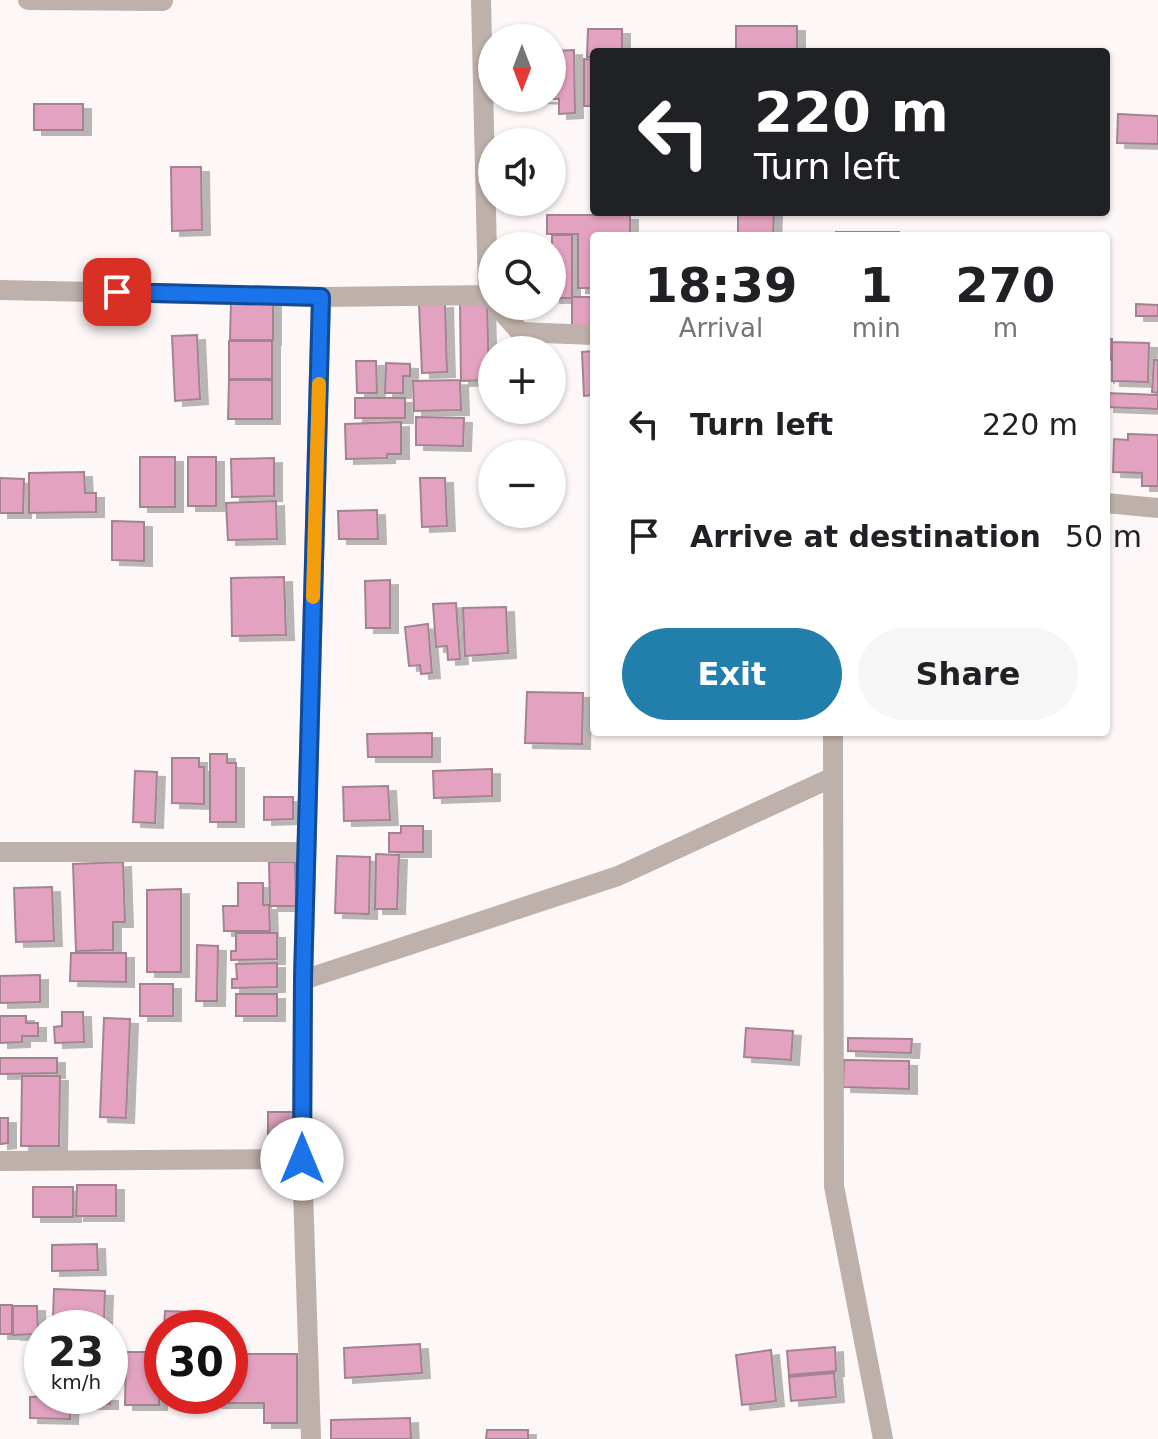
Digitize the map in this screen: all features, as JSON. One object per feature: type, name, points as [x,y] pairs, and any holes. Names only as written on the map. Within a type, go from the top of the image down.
[{"type":"street","points":[[28,0],[163,1]]},
{"type":"street","points":[[481,0],[490,232]]},
{"type":"street","points":[[0,290],[478,300]]},
{"type":"street","points":[[311,1439],[302,1159],[303,980],[321,297]]},
{"type":"street","points":[[510,320],[520,332],[590,335]]},
{"type":"street","points":[[1110,503],[1158,508]]},
{"type":"street","points":[[833,736],[834,1186],[883,1439]]},
{"type":"street","points":[[303,980],[618,876],[831,778]]},
{"type":"street","points":[[0,852],[306,852]]},
{"type":"street","points":[[0,1161],[302,1159]]},
{"type":"building","points":[[736,26],[797,26],[797,48],[736,48]]},
{"type":"building","points":[[588,29],[622,29],[622,48],[590,48],[590,57],[587,57]]},
{"type":"building","points":[[566,50],[574,50],[575,113],[559,114],[566,112]]},
{"type":"building","points":[[584,59],[590,60],[590,106],[584,106]]},
{"type":"building","points":[[34,104],[83,104],[83,130],[34,130]]},
{"type":"building","points":[[1118,114],[1158,116],[1158,144],[1117,143]]},
{"type":"building","points":[[171,167],[201,167],[202,230],[172,231]]},
{"type":"building","points":[[547,216],[630,216],[630,232],[590,232],[590,288],[578,288],[578,234],[547,232]]},
{"type":"building","points":[[738,216],[774,216],[773,232],[738,232]]},
{"type":"building","points":[[566,235],[572,235],[572,298],[566,298]]},
{"type":"building","points":[[572,297],[590,297],[590,326],[572,326]]},
{"type":"building","points":[[231,301],[273,301],[273,340],[230,340]]},
{"type":"building","points":[[478,302],[478,320],[487,320],[488,336],[478,336],[478,380],[461,381],[460,303]]},
{"type":"building","points":[[445,303],[447,372],[422,373],[419,304]]},
{"type":"building","points":[[1136,304],[1158,305],[1158,316],[1136,316]]},
{"type":"building","points":[[197,335],[200,399],[175,401],[172,336]]},
{"type":"building","points":[[229,341],[272,341],[272,379],[229,379]]},
{"type":"building","points":[[1112,342],[1149,343],[1148,382],[1112,381]]},
{"type":"building","points":[[590,351],[590,395],[584,396],[582,352]]},
{"type":"building","points":[[1154,360],[1158,360],[1158,393],[1152,392]]},
{"type":"building","points":[[356,361],[376,361],[377,393],[357,393]]},
{"type":"building","points":[[386,363],[410,364],[410,376],[403,376],[403,393],[385,393]]},
{"type":"building","points":[[229,380],[272,380],[272,419],[228,419]]},
{"type":"building","points":[[460,380],[461,410],[414,411],[413,381]]},
{"type":"building","points":[[1110,393],[1158,395],[1158,409],[1110,407]]},
{"type":"building","points":[[355,398],[405,398],[405,418],[355,418]]},
{"type":"building","points":[[416,417],[464,418],[463,446],[416,445]]},
{"type":"building","points":[[401,422],[401,454],[387,454],[387,458],[346,459],[345,424]]},
{"type":"building","points":[[1128,434],[1158,435],[1158,486],[1142,486],[1142,473],[1113,472],[1114,439],[1128,440]]},
{"type":"building","points":[[140,457],[175,457],[175,507],[140,507]]},
{"type":"building","points":[[188,457],[216,457],[216,506],[188,506]]},
{"type":"building","points":[[274,458],[274,496],[232,497],[231,459]]},
{"type":"building","points":[[84,472],[85,493],[96,493],[96,512],[29,513],[29,473]]},
{"type":"building","points":[[0,478],[24,479],[23,513],[0,513]]},
{"type":"building","points":[[420,478],[445,478],[447,526],[422,527]]},
{"type":"building","points":[[276,501],[277,539],[228,540],[226,503]]},
{"type":"building","points":[[377,510],[378,539],[339,539],[338,511]]},
{"type":"building","points":[[112,521],[144,522],[144,561],[112,560]]},
{"type":"building","points":[[284,577],[286,635],[232,636],[231,578]]},
{"type":"building","points":[[390,580],[390,628],[366,628],[365,581]]},
{"type":"building","points":[[456,603],[460,659],[448,660],[447,646],[436,647],[433,604]]},
{"type":"building","points":[[506,607],[508,653],[465,656],[463,608]]},
{"type":"building","points":[[428,624],[432,673],[421,674],[420,665],[409,666],[405,627]]},
{"type":"building","points":[[527,692],[583,693],[582,744],[525,743]]},
{"type":"building","points":[[432,733],[432,757],[368,757],[367,734]]},
{"type":"building","points":[[210,754],[227,754],[227,763],[236,763],[236,822],[210,822]]},
{"type":"building","points":[[172,758],[199,758],[199,767],[204,767],[204,804],[172,803]]},
{"type":"building","points":[[492,769],[492,796],[434,798],[433,771]]},
{"type":"building","points":[[135,771],[157,772],[155,823],[133,822]]},
{"type":"building","points":[[388,786],[390,820],[344,821],[343,787]]},
{"type":"building","points":[[264,797],[293,797],[293,819],[264,820]]},
{"type":"building","points":[[401,826],[423,826],[423,852],[389,852],[389,833],[401,833]]},
{"type":"building","points":[[376,854],[399,855],[397,909],[375,909]]},
{"type":"building","points":[[337,856],[370,857],[369,914],[335,913]]},
{"type":"building","points":[[123,862],[125,922],[113,922],[113,950],[76,951],[73,864]]},
{"type":"building","points":[[269,862],[295,862],[296,906],[270,906]]},
{"type":"building","points":[[238,883],[263,883],[263,905],[269,905],[270,931],[224,931],[223,906],[238,906]]},
{"type":"building","points":[[52,887],[54,941],[16,942],[14,888]]},
{"type":"building","points":[[181,889],[181,972],[147,972],[147,890]]},
{"type":"building","points":[[236,933],[277,933],[277,959],[231,960],[231,951],[236,951]]},
{"type":"building","points":[[197,945],[218,946],[217,1001],[196,1001]]},
{"type":"building","points":[[71,953],[126,953],[126,982],[70,981]]},
{"type":"building","points":[[277,963],[277,987],[232,988],[232,979],[237,979],[236,964]]},
{"type":"building","points":[[40,975],[40,1002],[0,1003],[0,976]]},
{"type":"building","points":[[140,984],[173,984],[173,1016],[140,1016]]},
{"type":"building","points":[[236,994],[277,994],[277,1016],[236,1016]]},
{"type":"building","points":[[62,1012],[83,1012],[84,1042],[55,1043],[54,1027],[62,1026]]},
{"type":"building","points":[[0,1016],[26,1016],[26,1023],[38,1023],[38,1036],[22,1036],[22,1042],[0,1043]]},
{"type":"building","points":[[104,1018],[130,1019],[126,1118],[100,1117]]},
{"type":"building","points":[[746,1028],[793,1031],[791,1060],[744,1057]]},
{"type":"building","points":[[848,1038],[912,1039],[911,1053],[848,1051]]},
{"type":"building","points":[[0,1058],[57,1058],[57,1073],[0,1074]]},
{"type":"building","points":[[844,1060],[909,1061],[909,1089],[843,1087]]},
{"type":"building","points":[[22,1076],[60,1076],[59,1146],[21,1146]]},
{"type":"building","points":[[268,1112],[297,1112],[297,1139],[268,1139]]},
{"type":"building","points":[[0,1118],[8,1118],[8,1143],[0,1144]]},
{"type":"building","points":[[77,1185],[116,1185],[116,1216],[76,1216]]},
{"type":"building","points":[[33,1187],[73,1187],[73,1217],[33,1217]]},
{"type":"building","points":[[97,1244],[98,1270],[52,1271],[52,1245]]},
{"type":"building","points":[[54,1289],[105,1291],[104,1310],[53,1310]]},
{"type":"building","points":[[0,1305],[12,1305],[12,1334],[0,1334]]},
{"type":"building","points":[[13,1306],[37,1306],[37,1310],[24,1310],[24,1335],[13,1335]]},
{"type":"building","points":[[420,1344],[422,1373],[345,1378],[344,1348]]},
{"type":"building","points":[[835,1347],[836,1371],[789,1375],[787,1351]]},
{"type":"building","points":[[771,1350],[776,1401],[742,1405],[736,1355]]},
{"type":"building","points":[[128,1352],[144,1352],[144,1405],[128,1405]]},
{"type":"building","points":[[248,1354],[297,1354],[297,1423],[264,1423],[264,1403],[248,1403]]},
{"type":"building","points":[[834,1373],[836,1397],[791,1401],[789,1377]]},
{"type":"building","points":[[30,1414],[70,1414],[70,1419],[30,1418]]},
{"type":"building","points":[[410,1418],[411,1439],[331,1439],[331,1420]]},
{"type":"building","points":[[487,1430],[528,1430],[528,1439],[486,1439]]},
{"type":"slow traffic","points":[[313,597],[319,384]]},
{"type":"route","points":[[117,292],[321,297],[303,980],[302,1159]]}]
